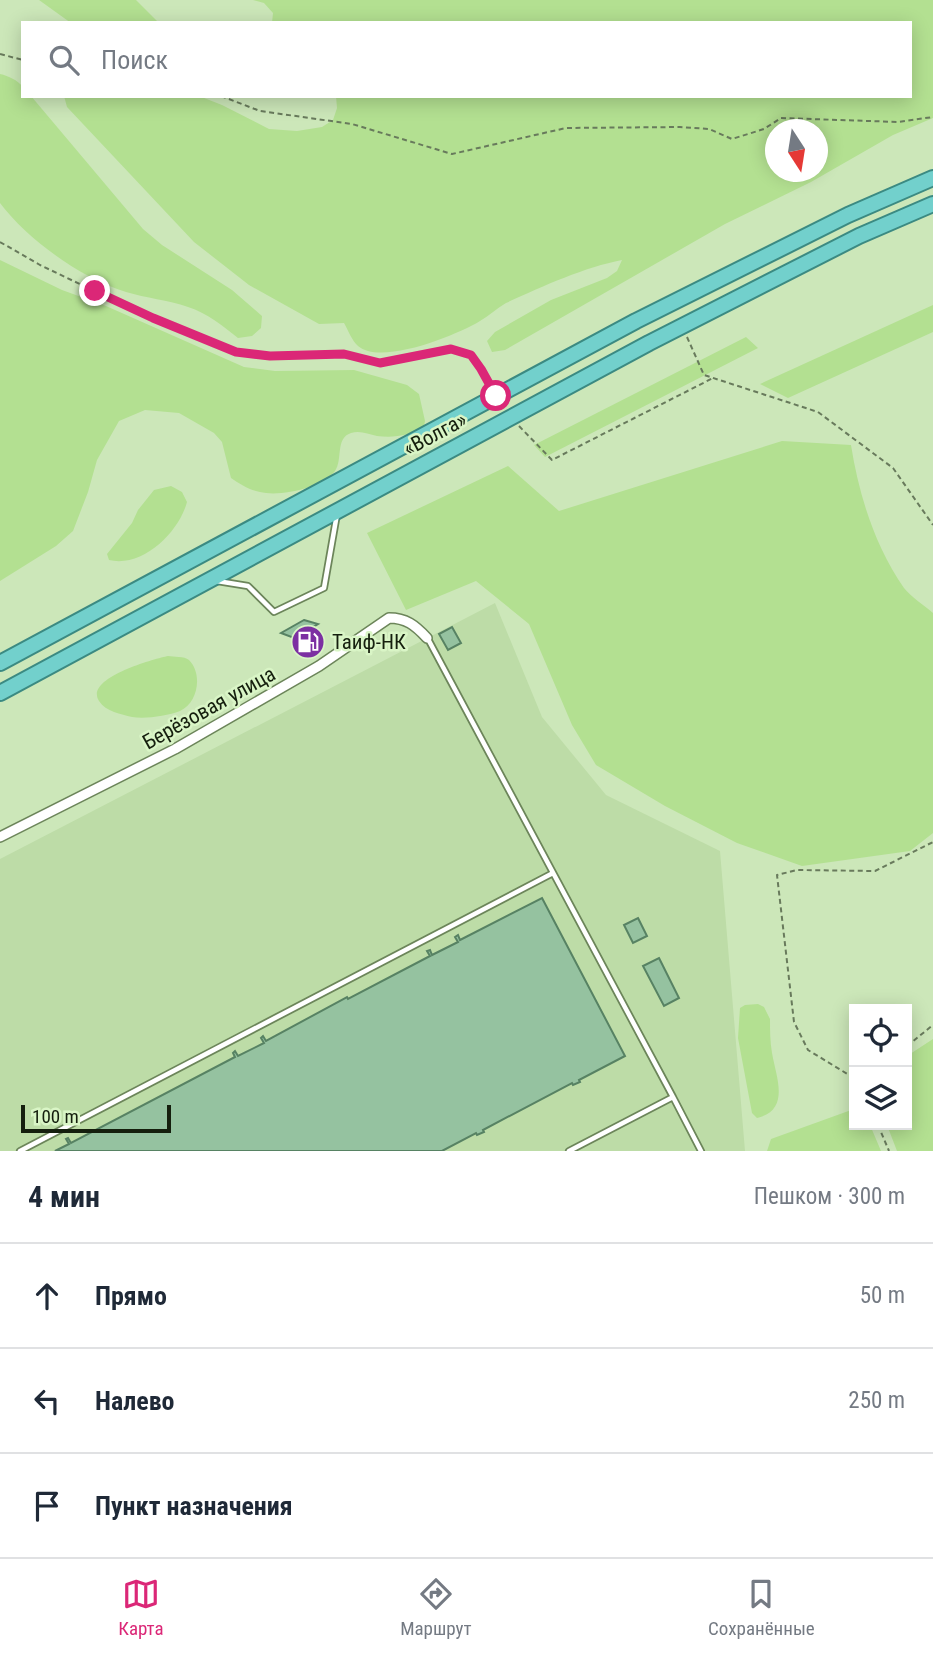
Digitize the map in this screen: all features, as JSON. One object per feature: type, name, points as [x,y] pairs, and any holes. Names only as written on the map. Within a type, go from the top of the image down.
[{"type":"highway","name":"«Волга»","points":[[0,663],[686,296],[848,215],[933,178]]},
{"type":"highway","name":"«Волга»","points":[[0,693],[682,326],[859,236],[933,204]]},
{"type":"street","name":"Берёзовая улица","points":[[0,837],[174,749],[319,666],[389,618],[400,618],[416,626],[426,638]]},
{"type":"lane","points":[[209,580],[248,586],[274,612],[324,588],[338,511]]},
{"type":"lane","points":[[426,638],[701,1151]]},
{"type":"lane","points":[[20,1151],[553,873]]},
{"type":"lane","points":[[569,1151],[673,1097]]},
{"type":"path","points":[[0,54],[21,59]]},
{"type":"path","points":[[226,98],[260,111],[352,124],[452,154],[566,128],[680,127],[709,129],[732,139],[764,129],[781,118],[898,121],[933,117]]},
{"type":"path","points":[[0,242],[40,265],[153,318],[236,352],[270,356],[344,354],[380,363],[451,349],[471,355],[496,396]]},
{"type":"path","points":[[682,326],[704,375],[818,412],[893,468],[933,524]]},
{"type":"path","points":[[511,417],[552,460],[713,378]]},
{"type":"path","points":[[849,1075],[808,1050],[794,1022],[778,875],[797,870],[875,871],[933,842]]},
{"type":"path","points":[[912,1042],[933,1025]]},
{"type":"path","points":[[880,1130],[889,1151]]},
{"type":"shaded area","points":[[39,0],[136,0],[157,21],[68,21]]},
{"type":"shaded area","points":[[253,0],[933,0],[933,118],[893,135],[828,172],[828,119],[765,119],[765,182],[811,182],[725,224],[505,350],[492,352],[487,341],[495,332],[551,300],[607,278],[617,271],[622,260],[578,272],[506,303],[469,327],[437,340],[401,351],[369,351],[356,344],[344,323],[319,324],[249,285],[194,242],[67,107],[65,98],[204,98],[269,129],[297,131],[322,127],[333,120],[337,108],[336,98],[912,98],[912,21],[272,21],[273,13],[264,3]]},
{"type":"shaded area","points":[[0,74],[21,85],[21,98],[33,98],[143,229],[162,245],[232,290],[262,316],[261,328],[252,336],[238,338],[195,310],[126,292],[92,278],[40,244],[0,203]]},
{"type":"shaded area","points":[[0,260],[62,290],[106,306],[244,367],[275,371],[354,370],[407,385],[419,394],[424,426],[408,434],[395,436],[351,433],[341,444],[337,466],[329,477],[300,490],[268,493],[252,490],[231,478],[222,442],[214,433],[179,413],[145,410],[119,421],[97,460],[73,531],[56,546],[0,581]]},
{"type":"shaded area","points":[[933,305],[933,332],[788,398],[760,384]]},
{"type":"shaded area","points":[[746,337],[758,348],[545,457],[534,445]]},
{"type":"shaded area","points":[[782,441],[851,445],[864,502],[885,555],[904,588],[933,613],[933,833],[910,851],[802,866],[737,843],[665,806],[596,765],[572,725],[529,624],[476,581],[406,610],[367,533],[508,466],[559,511]]},
{"type":"shaded area","points":[[171,486],[182,492],[187,502],[168,536],[147,553],[134,559],[109,560],[107,554],[154,490]]},
{"type":"shaded area","points":[[495,603],[542,717],[606,795],[720,851],[745,1151],[0,1151],[0,859]]},
{"type":"shaded area","points":[[168,656],[189,660],[196,673],[194,695],[191,702],[180,711],[138,718],[114,712],[99,701],[97,693],[101,685],[111,677],[136,665]]},
{"type":"shaded area","points":[[758,1004],[764,1007],[770,1019],[771,1049],[779,1092],[774,1108],[768,1114],[757,1118],[752,1113],[738,1038],[740,1008]]},
{"type":"shaded area","points":[[933,1039],[933,1151],[897,1151],[889,1130],[912,1130],[912,1053]]},
{"type":"shaded area","points":[[849,1111],[849,1130],[872,1130],[881,1151],[767,1151],[771,1139]]},
{"type":"building","points":[[304,620],[318,624],[305,632],[308,637],[303,639],[301,634],[294,638],[281,633]]},
{"type":"building","points":[[452,627],[461,643],[448,650],[439,634]]},
{"type":"building","points":[[316,633],[320,642],[303,651],[298,642]]},
{"type":"building","points":[[542,898],[625,1056],[579,1080],[580,1082],[573,1085],[572,1083],[483,1130],[484,1132],[477,1135],[476,1133],[442,1151],[55,1151],[69,1144],[66,1139],[71,1143],[235,1057],[235,1051],[238,1056],[264,1043],[261,1038],[263,1036],[266,1041],[430,956],[427,951],[430,950],[432,955],[458,942],[455,937],[458,935],[460,940]]},
{"type":"building","points":[[638,918],[647,936],[633,943],[624,925]]},
{"type":"building","points":[[659,958],[679,998],[664,1006],[643,966]]},
{"type":"place","name":"Таиф-НК","points":[[308,642]]},
{"type":"route","points":[[95,291],[236,352],[270,356],[344,354],[380,363],[451,349],[471,355],[496,396]]}]
